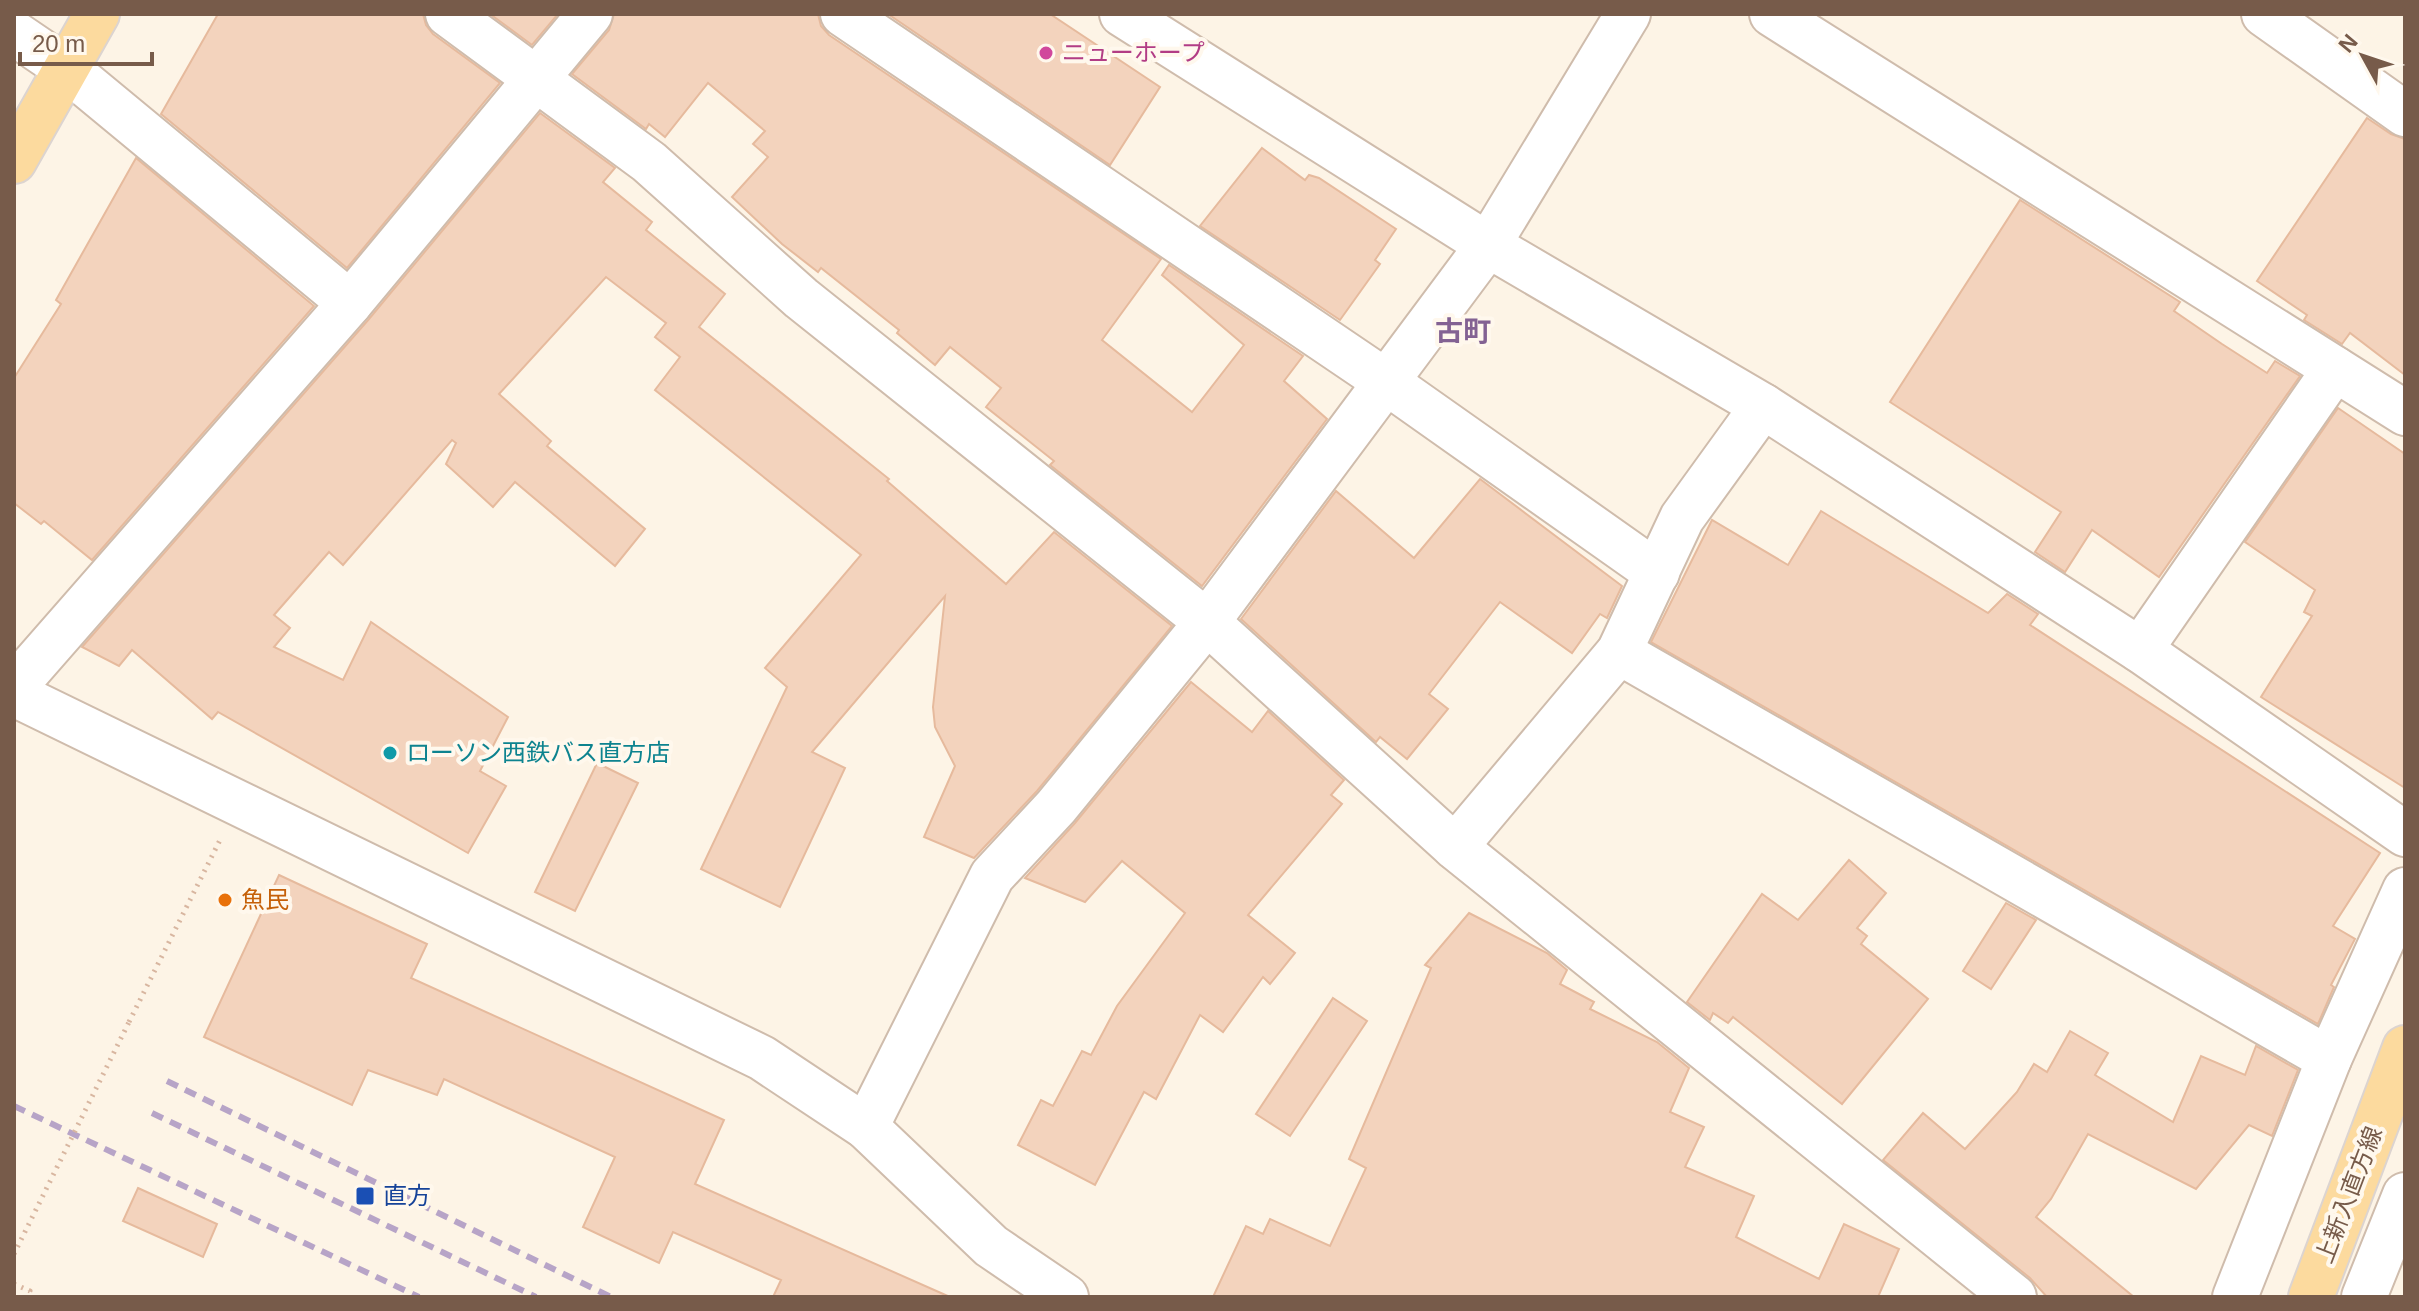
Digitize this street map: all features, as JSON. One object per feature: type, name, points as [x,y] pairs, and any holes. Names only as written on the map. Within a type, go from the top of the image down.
[{"type":"main road","points":[[14,161],[97,14]]},
{"type":"main road","name":"上新入直方線","points":[[2311,1297],[2405,1048]]},
{"type":"street","points":[[448,14],[649,162],[801,298],[1207,622],[1455,847],[2014,1297]]},
{"type":"street","points":[[14,687],[350,303],[590,14]]},
{"type":"street","points":[[843,14],[1385,381],[1657,573]]},
{"type":"street","points":[[1122,14],[1488,245],[1763,406],[2140,650],[2405,834]]},
{"type":"street","points":[[866,1127],[992,876],[1056,807],[1207,622],[1488,245],[1628,14]]},
{"type":"street","points":[[1772,14],[2405,413]]},
{"type":"street","points":[[2264,14],[2405,114]]},
{"type":"street","points":[[14,33],[67,69],[350,303]]},
{"type":"street","points":[[2140,650],[2335,369]]},
{"type":"street","points":[[1455,847],[1619,652],[1682,518],[1763,406]]},
{"type":"street","points":[[1619,652],[2329,1059]]},
{"type":"street","points":[[14,694],[762,1058],[866,1127],[991,1246],[1066,1297]]},
{"type":"street","points":[[2235,1297],[2329,1059],[2405,890]]},
{"type":"street","points":[[2364,1297],[2405,1195]]},
{"type":"path","points":[[14,1254],[239,803]]},
{"type":"path","points":[[14,1284],[30,1291],[27,1297]]},
{"type":"building","points":[[218,14],[423,14],[433,34],[500,83],[347,268],[161,114]]},
{"type":"building","points":[[490,14],[558,14],[532,45]]},
{"type":"building","points":[[614,14],[818,14],[821,26],[829,35],[1161,259],[1102,340],[1192,412],[1244,345],[1162,275],[1169,265],[1303,356],[1284,381],[1327,419],[1202,586],[1050,465],[1054,461],[986,407],[1001,388],[950,347],[935,365],[897,333],[899,330],[821,268],[818,272],[782,244],[732,197],[768,157],[753,144],[765,131],[708,83],[665,137],[649,124],[646,129],[572,74],[609,30]]},
{"type":"building","points":[[888,14],[1050,14],[1160,87],[1110,165]]},
{"type":"building","points":[[540,113],[615,168],[603,182],[652,222],[646,230],[725,294],[699,327],[889,479],[887,481],[1006,584],[1054,532],[1172,626],[1037,791],[974,858],[924,837],[955,766],[935,727],[933,707],[945,596],[812,752],[845,768],[780,907],[701,869],[787,687],[765,668],[861,555],[655,390],[680,357],[655,337],[666,323],[606,277],[499,394],[551,441],[547,446],[645,529],[615,566],[515,482],[493,507],[446,464],[456,443],[452,440],[343,565],[329,552],[274,615],[290,628],[274,647],[343,680],[371,622],[508,717],[480,771],[506,786],[468,853],[218,712],[212,719],[132,650],[119,666],[82,647],[369,319]]},
{"type":"building","points":[[2367,118],[2405,139],[2405,375],[2350,333],[2342,344],[2304,320],[2307,315],[2257,281]]},
{"type":"building","points":[[1262,148],[1305,180],[1309,175],[1319,178],[1396,229],[1375,260],[1380,264],[1340,320],[1200,226]]},
{"type":"building","points":[[136,158],[314,306],[92,560],[44,521],[41,524],[14,503],[14,378],[61,304],[56,300]]},
{"type":"building","points":[[2020,200],[2180,302],[2174,311],[2267,373],[2275,361],[2300,376],[2159,577],[2092,530],[2065,572],[2035,552],[2061,512],[1890,402]]},
{"type":"building","points":[[2338,408],[2405,454],[2405,788],[2261,697],[2312,616],[2304,612],[2315,590],[2245,542]]},
{"type":"building","points":[[1480,479],[1622,586],[1607,618],[1600,614],[1572,653],[1500,602],[1429,694],[1448,709],[1407,759],[1380,737],[1376,742],[1241,619],[1336,491],[1414,558]]},
{"type":"building","points":[[1821,511],[1988,613],[2007,594],[2038,614],[2030,625],[2380,853],[2333,926],[2355,939],[2331,985],[2334,987],[2318,1024],[1651,642],[1712,520],[1788,565]]},
{"type":"building","points":[[1191,682],[1252,732],[1268,711],[1344,780],[1331,795],[1342,804],[1248,915],[1295,953],[1270,984],[1263,977],[1223,1032],[1200,1015],[1156,1099],[1144,1092],[1095,1185],[1018,1145],[1041,1100],[1053,1106],[1082,1051],[1091,1055],[1117,1006],[1185,913],[1122,861],[1085,902],[1025,878],[1075,823]]},
{"type":"building","points":[[597,763],[638,783],[575,911],[535,892]]},
{"type":"building","points":[[1849,860],[1886,893],[1857,928],[1867,936],[1861,944],[1928,999],[1842,1104],[1733,1017],[1728,1023],[1713,1013],[1710,1020],[1687,1002],[1762,894],[1798,920]]},
{"type":"building","points":[[279,875],[427,944],[411,978],[724,1120],[695,1184],[950,1297],[773,1297],[781,1280],[673,1232],[659,1263],[583,1227],[615,1157],[444,1079],[437,1095],[368,1070],[352,1105],[204,1037]]},
{"type":"building","points":[[2006,903],[2036,920],[1991,989],[1963,971]]},
{"type":"building","points":[[1469,913],[1547,953],[1567,970],[1560,984],[1594,1002],[1590,1009],[1657,1042],[1689,1068],[1670,1112],[1704,1127],[1685,1167],[1754,1196],[1736,1237],[1819,1279],[1844,1224],[1899,1249],[1878,1297],[1213,1297],[1246,1226],[1263,1234],[1270,1219],[1330,1246],[1366,1168],[1349,1159],[1431,968],[1425,965]]},
{"type":"building","points":[[1333,998],[1367,1021],[1290,1136],[1256,1114]]},
{"type":"building","points":[[2070,1031],[2108,1053],[2095,1075],[2173,1122],[2201,1056],[2245,1075],[2256,1046],[2298,1070],[2272,1136],[2249,1125],[2196,1189],[2088,1134],[2051,1199],[2036,1217],[2134,1297],[2047,1297],[2030,1278],[1883,1160],[1923,1113],[1965,1149],[2017,1092],[2034,1064],[2047,1072]]},
{"type":"building","points":[[138,1188],[217,1224],[203,1257],[123,1221]]},
{"type":"railway","points":[[167,1081],[611,1297]]},
{"type":"railway","points":[[14,1106],[419,1297]]},
{"type":"railway","points":[[152,1113],[536,1297]]},
{"type":"place","name":"ニューホープ","points":[[1046,53]]},
{"type":"place","name":"ローソン西鉄バス直方店","points":[[390,753]]},
{"type":"place","name":"魚民","points":[[225,900]]},
{"type":"place","name":"直方","points":[[365,1196]]},
{"type":"district","name":"古町","points":[[1463,331]]}]
